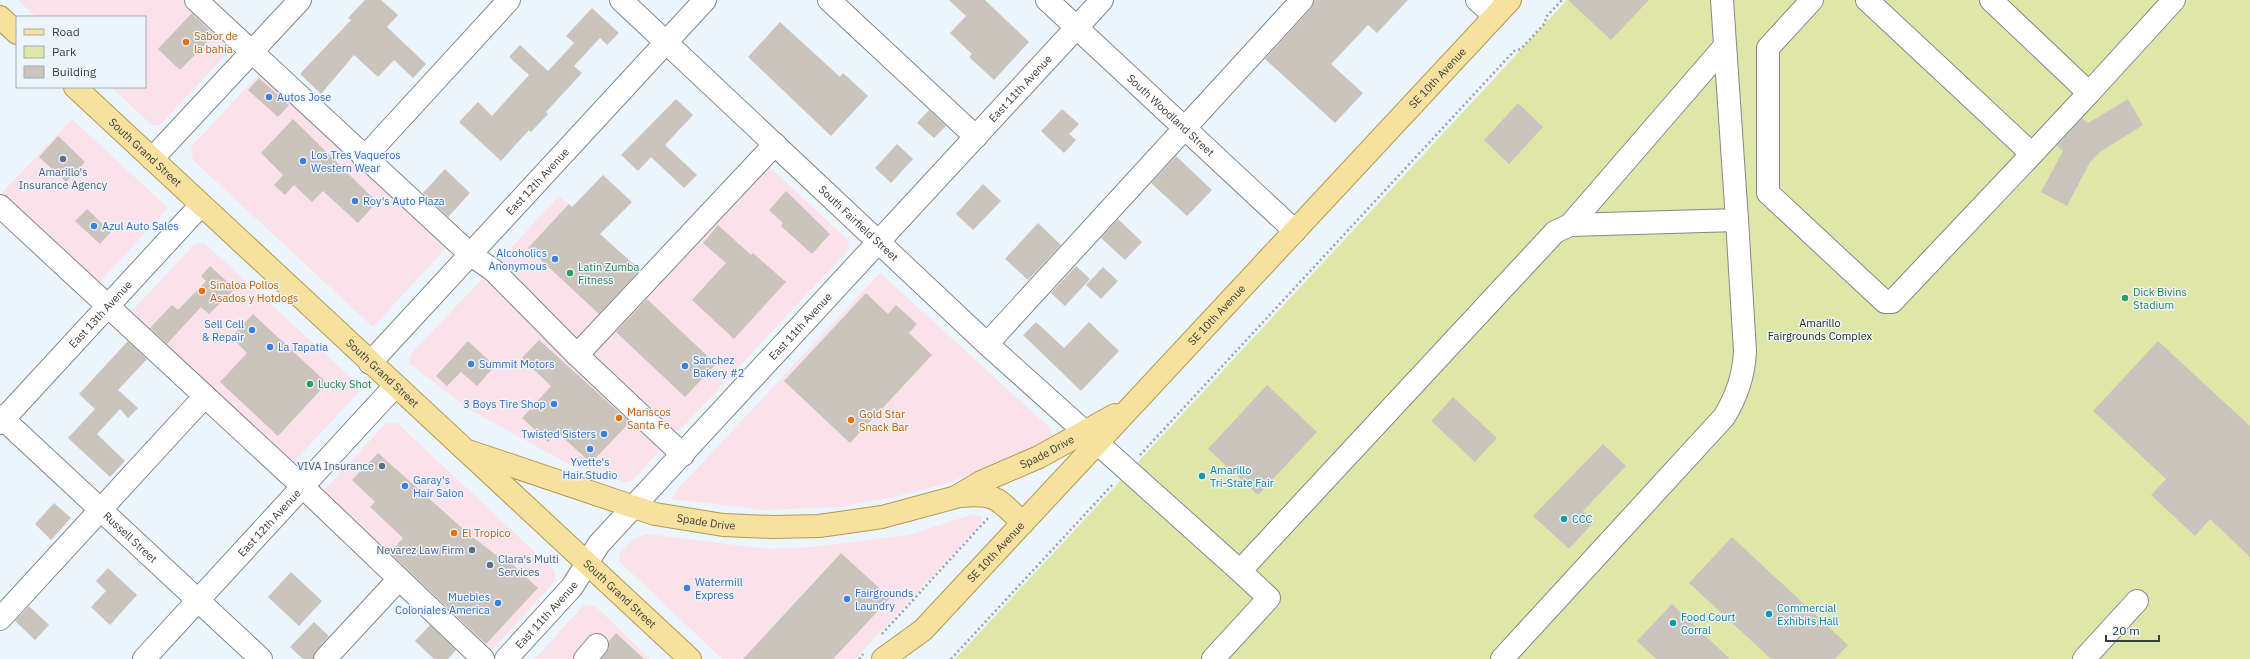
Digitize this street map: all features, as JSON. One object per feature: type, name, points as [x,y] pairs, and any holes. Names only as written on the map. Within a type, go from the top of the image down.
[{"type":"main road","name":"SE 10th Avenue","points":[[1136,402],[1510,0]]},
{"type":"main road","name":"South Grand Street","points":[[76,88],[690,659]]},
{"type":"main road","name":"Spade Drive","points":[[464,450],[633,508],[678,519],[722,525],[773,527],[819,526],[882,517],[956,497],[1092,438],[1136,402]]},
{"type":"main road","name":"SE 10th Avenue","points":[[923,630],[1024,523],[1092,438]]},
{"type":"main road","name":"Spade Drive","points":[[956,497],[993,496],[1024,523]]},
{"type":"main road","points":[[874,656],[923,630]]},
{"type":"main road","points":[[911,659],[923,630]]},
{"type":"street","points":[[196,0],[252,51],[364,158],[471,255],[493,270],[577,355],[683,455]]},
{"type":"street","points":[[152,159],[300,0]]},
{"type":"street","points":[[364,158],[508,0]]},
{"type":"street","name":"South Fairfield Street","points":[[621,0],[987,344],[1269,598],[1213,659]]},
{"type":"street","name":"East 12th Avenue","points":[[370,363],[706,0]]},
{"type":"street","points":[[829,0],[976,137]]},
{"type":"street","name":"South Woodland Street","points":[[1047,0],[1295,231]]},
{"type":"street","name":"East 11th Avenue","points":[[506,659],[572,587],[599,544],[880,242],[1102,0]]},
{"type":"street","points":[[987,344],[1302,0]]},
{"type":"street","points":[[1477,0],[1495,16]]},
{"type":"street","points":[[1502,659],[1724,418],[1736,398],[1744,371],[1745,351],[1722,0]]},
{"type":"street","points":[[1868,0],[2032,154]]},
{"type":"street","points":[[1991,0],[2090,93]]},
{"type":"street","points":[[1802,4],[1768,48],[1768,193],[1885,302],[1892,302],[2090,93],[2174,0]]},
{"type":"street","points":[[1570,225],[1724,47]]},
{"type":"street","points":[[577,355],[775,144]]},
{"type":"street","name":"East 13th Avenue","points":[[1,419],[201,205]]},
{"type":"street","points":[[3,216],[108,306],[303,487],[483,659]]},
{"type":"street","points":[[1240,571],[1555,232],[1570,225],[1737,220]]},
{"type":"street","name":"East 12th Avenue","points":[[144,659],[395,386]]},
{"type":"street","points":[[0,619],[205,396]]},
{"type":"street","name":"Russell Street","points":[[1,419],[261,659]]},
{"type":"street","points":[[325,659],[399,579]]},
{"type":"street","points":[[2084,659],[2137,602]]},
{"type":"path","points":[[951,659],[1514,51],[1521,49],[1537,32],[1545,23],[1546,17],[1562,0]]},
{"type":"path","points":[[880,636],[994,512]]},
{"type":"path","points":[[859,659],[874,656]]},
{"type":"shaded area","points":[[18,0],[182,0],[233,47],[160,125],[152,125],[112,88],[146,88],[146,16],[35,16]]},
{"type":"shaded area","points":[[262,71],[448,246],[373,327],[193,160],[191,147]]},
{"type":"shaded area","points":[[72,119],[168,208],[97,285],[0,195]]},
{"type":"shaded area","points":[[766,164],[849,241],[847,251],[681,429],[674,431],[593,356],[594,347]]},
{"type":"shaded area","points":[[559,196],[643,273],[584,337],[574,338],[495,265]]},
{"type":"shaded area","points":[[203,242],[358,384],[358,393],[290,466],[128,315],[194,245]]},
{"type":"shaded area","points":[[880,273],[1050,428],[1053,436],[1002,462],[948,483],[895,497],[838,507],[764,510],[672,499],[675,492]]},
{"type":"shaded area","points":[[483,278],[660,445],[659,451],[633,480],[625,482],[571,465],[469,409],[409,363],[410,355]]},
{"type":"shaded area","points":[[386,423],[397,423],[554,570],[556,580],[489,653],[320,495]]},
{"type":"shaded area","points":[[974,514],[982,517],[982,523],[855,659],[722,659],[619,561],[620,553],[634,539],[647,534],[768,549],[813,547],[909,535]]},
{"type":"shaded area","points":[[594,605],[650,659],[535,659],[583,606]]},
{"type":"green space","name":"Amarillo Fairgrounds Complex","points":[[1567,0],[2250,0],[2250,659],[955,659]]},
{"type":"building","points":[[365,0],[381,0],[398,15],[387,27],[426,64],[413,78],[394,60],[378,77],[354,55],[321,94],[300,74],[351,20],[348,18]]},
{"type":"building","points":[[949,0],[985,0],[1029,42],[994,80],[969,57],[972,54],[950,33],[966,16]]},
{"type":"building","points":[[1314,0],[1408,0],[1377,33],[1368,25],[1331,64],[1363,93],[1335,123],[1265,59],[1311,8]]},
{"type":"building","points":[[1568,0],[1649,0],[1611,40]]},
{"type":"building","points":[[592,8],[619,33],[607,45],[600,38],[574,66],[582,73],[546,112],[548,114],[531,132],[529,130],[501,161],[459,122],[478,102],[492,116],[529,75],[509,57],[520,45],[548,71],[574,43],[566,36]]},
{"type":"building","points":[[192,13],[214,35],[180,70],[158,49]]},
{"type":"building","points":[[780,22],[840,77],[843,73],[868,96],[831,136],[748,57]]},
{"type":"building","points":[[259,78],[289,105],[278,117],[248,90]]},
{"type":"building","points":[[676,99],[693,115],[665,145],[697,175],[684,188],[651,157],[638,171],[621,155]]},
{"type":"building","points":[[2128,99],[2143,125],[2100,152],[2090,162],[2067,206],[2041,192],[2063,151],[2057,146],[2082,118],[2088,123]]},
{"type":"building","points":[[1518,103],[1543,127],[1509,164],[1484,140]]},
{"type":"building","points":[[1062,109],[1079,124],[1069,134],[1076,140],[1064,153],[1041,131]]},
{"type":"building","points":[[929,110],[946,126],[934,138],[917,123]]},
{"type":"building","points":[[293,119],[377,202],[358,223],[323,191],[312,202],[294,185],[285,195],[274,185],[283,175],[261,153]]},
{"type":"building","points":[[58,136],[85,162],[66,182],[39,157]]},
{"type":"building","points":[[897,144],[913,159],[891,183],[875,168]]},
{"type":"building","points":[[1176,156],[1212,190],[1187,216],[1151,183]]},
{"type":"building","points":[[445,169],[470,193],[448,217],[423,193]]},
{"type":"building","points":[[603,175],[632,202],[600,234],[640,270],[599,314],[528,248],[569,204],[572,207]]},
{"type":"building","points":[[983,184],[1001,201],[973,230],[956,214]]},
{"type":"building","points":[[786,191],[830,234],[812,254],[781,226],[783,223],[769,210]]},
{"type":"building","points":[[87,209],[111,232],[100,244],[75,221]]},
{"type":"building","points":[[1118,219],[1142,242],[1125,260],[1101,238]]},
{"type":"building","points":[[1038,223],[1061,245],[1028,280],[1005,259]]},
{"type":"building","points":[[718,225],[751,255],[753,253],[786,282],[734,339],[692,300],[726,263],[703,243]]},
{"type":"building","points":[[210,266],[235,289],[209,314],[201,307],[167,344],[150,328],[172,305],[178,310],[206,281],[201,276]]},
{"type":"building","points":[[1076,266],[1090,279],[1065,306],[1051,293]]},
{"type":"building","points":[[1103,267],[1118,281],[1101,299],[1086,285]]},
{"type":"building","points":[[866,293],[888,314],[896,305],[917,324],[909,333],[932,355],[850,443],[784,381]]},
{"type":"building","points":[[647,299],[716,364],[685,397],[616,332]]},
{"type":"building","points":[[253,314],[327,383],[278,436],[220,382],[247,353],[231,337]]},
{"type":"building","points":[[1036,322],[1064,348],[1089,322],[1119,351],[1081,391],[1023,335]]},
{"type":"building","points":[[539,340],[630,422],[591,463],[557,432],[548,442],[522,418],[551,386],[522,358]]},
{"type":"building","points":[[128,341],[147,359],[118,390],[138,408],[128,418],[120,409],[97,434],[125,461],[110,477],[68,438],[95,409],[79,394]]},
{"type":"building","points":[[468,341],[495,366],[477,386],[461,372],[447,386],[436,376]]},
{"type":"building","points":[[2158,341],[2250,426],[2250,557],[2210,519],[2195,536],[2151,495],[2166,479],[2093,411]]},
{"type":"building","points":[[1267,385],[1317,432],[1258,495],[1208,449]]},
{"type":"building","points":[[1453,397],[1497,438],[1475,462],[1431,421]]},
{"type":"building","points":[[1603,444],[1626,466],[1583,511],[1594,522],[1569,549],[1533,516]]},
{"type":"building","points":[[378,453],[470,535],[505,562],[508,560],[538,588],[486,644],[390,553],[403,538],[370,507],[375,502],[352,480]]},
{"type":"building","points":[[54,503],[71,518],[51,540],[35,524]]},
{"type":"building","name":"Commercial Exhibits Hall","points":[[1732,537],[1848,645],[1835,659],[1771,659],[1689,583]]},
{"type":"building","points":[[841,553],[890,598],[833,659],[743,659]]},
{"type":"building","points":[[108,568],[137,595],[110,625],[91,607],[106,591],[96,581]]},
{"type":"building","points":[[291,572],[322,601],[299,626],[268,597]]},
{"type":"building","name":"Food Court Corral","points":[[1672,604],[1730,659],[1656,659],[1637,641]]},
{"type":"building","points":[[29,606],[49,625],[35,640],[15,621]]},
{"type":"building","points":[[314,622],[329,636],[316,651],[313,659],[303,659],[290,647]]},
{"type":"building","points":[[430,625],[456,650],[448,659],[434,659],[415,641]]},
{"type":"building","points":[[616,633],[644,659],[601,659],[609,648],[609,641]]},
{"type":"place","name":"Sabor de la bahía","points":[[186,42]]},
{"type":"place","name":"Autos Jose","points":[[269,97]]},
{"type":"place","name":"Amarillo's Insurance Agency","points":[[63,159]]},
{"type":"place","name":"Los Tres Vaqueros Western Wear","points":[[303,161]]},
{"type":"place","name":"Roy's Auto Plaza","points":[[355,201]]},
{"type":"place","name":"Azul Auto Sales","points":[[94,226]]},
{"type":"place","name":"Alcoholics Anonymous","points":[[555,259]]},
{"type":"place","name":"Latin Zumba Fitness","points":[[570,273]]},
{"type":"place","name":"Sinaloa Pollos Asados y Hotdogs","points":[[202,291]]},
{"type":"place","name":"Dick Bivins Stadium","points":[[2125,298]]},
{"type":"place","name":"Sell Cell & Repair","points":[[252,330]]},
{"type":"place","name":"La Tapatia","points":[[270,347]]},
{"type":"place","name":"Summit Motors","points":[[471,364]]},
{"type":"place","name":"Sanchez Bakery #2","points":[[685,366]]},
{"type":"place","name":"Lucky Shot","points":[[310,384]]},
{"type":"place","name":"3 Boys Tire Shop","points":[[554,404]]},
{"type":"place","name":"Mariscos Santa Fe","points":[[619,418]]},
{"type":"place","name":"Gold Star Snack Bar","points":[[851,420]]},
{"type":"place","name":"Twisted Sisters","points":[[604,434]]},
{"type":"place","name":"Yvette's Hair Studio","points":[[590,449]]},
{"type":"place","name":"VIVA Insurance","points":[[382,466]]},
{"type":"place","name":"Amarillo Tri-State Fair","points":[[1202,476]]},
{"type":"place","name":"Garay's Hair Salon","points":[[405,486]]},
{"type":"place","name":"CCC","points":[[1564,519]]},
{"type":"place","name":"El Tropico","points":[[454,533]]},
{"type":"place","name":"Nevarez Law Firm","points":[[472,550]]},
{"type":"place","name":"Clara's Multi Services","points":[[490,565]]},
{"type":"place","name":"Watermill Express","points":[[687,588]]},
{"type":"place","name":"Fairgrounds Laundry","points":[[847,599]]},
{"type":"place","name":"Muebles Coloniales America","points":[[498,603]]},
{"type":"place","name":"Commercial Exhibits Hall","points":[[1769,614]]},
{"type":"place","name":"Food Court Corral","points":[[1673,623]]}]
